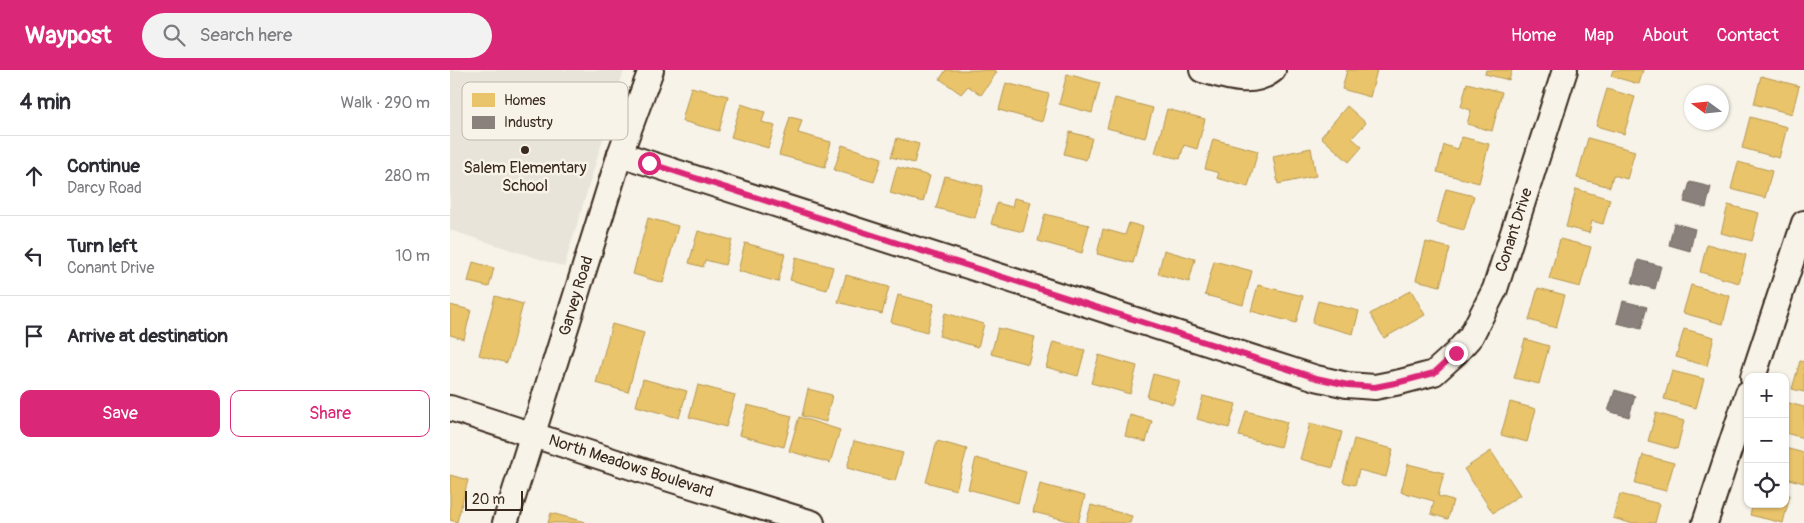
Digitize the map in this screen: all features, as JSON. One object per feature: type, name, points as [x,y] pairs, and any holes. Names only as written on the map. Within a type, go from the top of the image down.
[{"type":"street","name":"Garvey Road","points":[[628,132],[651,70]]},
{"type":"street","points":[[1202,70],[1226,77],[1248,80],[1272,72]]},
{"type":"street","name":"Conant Drive","points":[[620,154],[1316,378],[1348,385],[1375,387],[1434,373],[1471,336],[1495,289],[1565,70]]},
{"type":"street","name":"Garvey Road","points":[[505,523],[625,140]]},
{"type":"street","points":[[1754,373],[1800,247],[1804,223]]},
{"type":"street","points":[[1705,523],[1744,405]]},
{"type":"street","name":"North Meadows Boulevard","points":[[450,408],[646,472],[812,523]]},
{"type":"shaded area","name":"Salem Elementary School","points":[[450,70],[624,70],[620,82],[462,82],[462,140],[603,140],[564,267],[450,230]]},
{"type":"building: Homes","points":[[946,70],[995,70],[997,72],[981,95],[968,86],[961,94],[940,79]]},
{"type":"building: Homes","points":[[1347,70],[1377,70],[1370,97],[1342,89]]},
{"type":"building: Homes","points":[[1486,70],[1512,70],[1509,80],[1485,74]]},
{"type":"building: Homes","points":[[1613,70],[1643,70],[1639,84],[1611,76]]},
{"type":"building: Homes","points":[[1067,74],[1100,83],[1092,113],[1059,104]]},
{"type":"building: Homes","points":[[1761,76],[1799,86],[1792,114],[1754,104]]},
{"type":"building: Homes","points":[[1006,83],[1049,94],[1042,122],[999,110]]},
{"type":"building: Homes","points":[[1467,83],[1502,92],[1492,131],[1467,124],[1471,110],[1461,107]]},
{"type":"building: Homes","points":[[691,87],[728,96],[719,131],[682,121]]},
{"type":"building: Homes","points":[[1607,89],[1635,97],[1624,134],[1596,126]]},
{"type":"building: Homes","points":[[1115,98],[1153,108],[1145,138],[1107,128]]},
{"type":"building: Homes","points":[[741,104],[765,112],[762,122],[775,126],[768,148],[731,137]]},
{"type":"building: Homes","points":[[1347,106],[1366,123],[1352,138],[1362,147],[1349,162],[1321,137]]},
{"type":"building: Homes","points":[[1167,109],[1205,119],[1197,149],[1184,145],[1180,159],[1155,153]]},
{"type":"building: Homes","points":[[790,117],[802,120],[798,133],[831,142],[825,167],[779,155]]},
{"type":"building: Homes","points":[[1750,117],[1787,127],[1779,158],[1742,148]]},
{"type":"building: Homes","points":[[1070,132],[1092,138],[1086,160],[1064,154]]},
{"type":"building: Homes","points":[[1462,137],[1489,144],[1479,183],[1437,172],[1444,145],[1458,149]]},
{"type":"building: Homes","points":[[897,138],[919,144],[914,163],[891,157]]},
{"type":"building: Homes","points":[[1588,138],[1635,151],[1627,179],[1613,175],[1610,187],[1577,178]]},
{"type":"building: Homes","points":[[1213,139],[1258,151],[1248,187],[1217,178],[1219,173],[1205,169]]},
{"type":"building: Homes","points":[[842,145],[882,158],[874,182],[834,170]]},
{"type":"building: Homes","points":[[1311,148],[1316,176],[1278,184],[1273,156]]},
{"type":"building: Homes","points":[[1738,162],[1772,171],[1765,198],[1731,189]]},
{"type":"building: Homes","points":[[897,167],[930,176],[923,202],[890,193]]},
{"type":"building: Homes","points":[[945,176],[983,186],[975,218],[936,208]]},
{"type":"building: Homes","points":[[1446,189],[1474,196],[1464,230],[1437,223]]},
{"type":"building: Homes","points":[[1576,189],[1610,199],[1603,224],[1592,221],[1589,233],[1566,227]]},
{"type":"building: Homes","points":[[1014,198],[1031,202],[1023,232],[991,224],[997,203],[1012,207]]},
{"type":"building: Homes","points":[[1728,205],[1759,213],[1752,241],[1721,233]]},
{"type":"building: Homes","points":[[1045,214],[1089,225],[1082,253],[1038,241]]},
{"type":"building: Homes","points":[[648,218],[678,226],[663,283],[633,274]]},
{"type":"building: Homes","points":[[1129,223],[1143,227],[1133,263],[1097,254],[1103,229],[1125,235]]},
{"type":"building: Homes","points":[[698,231],[732,240],[725,265],[705,260],[703,267],[689,263]]},
{"type":"building: Homes","points":[[1560,239],[1591,247],[1580,287],[1549,279]]},
{"type":"building: Homes","points":[[1426,242],[1450,248],[1440,286],[1416,280]]},
{"type":"building: Homes","points":[[745,243],[785,254],[778,282],[738,271]]},
{"type":"building: Homes","points":[[1707,244],[1746,255],[1739,283],[1700,272]]},
{"type":"building: Homes","points":[[1164,250],[1195,259],[1189,282],[1158,274]]},
{"type":"building: Homes","points":[[796,257],[833,267],[827,290],[790,280]]},
{"type":"building: Homes","points":[[1214,261],[1252,271],[1243,305],[1205,295]]},
{"type":"building: Homes","points":[[473,262],[494,268],[489,287],[468,282]]},
{"type":"building: Homes","points":[[846,275],[889,287],[882,314],[838,302]]},
{"type":"building: Homes","points":[[1258,285],[1303,296],[1296,323],[1251,311]]},
{"type":"building: Homes","points":[[1691,285],[1730,296],[1723,324],[1683,313]]},
{"type":"building: Homes","points":[[1538,288],[1565,295],[1556,328],[1529,320]]},
{"type":"building: Homes","points":[[1411,290],[1425,315],[1384,338],[1370,314]]},
{"type":"building: Homes","points":[[898,295],[934,304],[927,332],[891,322]]},
{"type":"building: Homes","points":[[495,296],[523,304],[507,363],[479,355]]},
{"type":"building: Homes","points":[[1318,301],[1359,311],[1353,334],[1312,323]]},
{"type":"building: Homes","points":[[450,305],[471,310],[464,339],[450,335]]},
{"type":"building: Homes","points":[[945,313],[984,324],[978,347],[939,336]]},
{"type":"building: Homes","points":[[612,324],[644,333],[628,392],[596,383]]},
{"type":"building: Homes","points":[[998,328],[1035,337],[1028,364],[991,354]]},
{"type":"building: Homes","points":[[1684,329],[1714,337],[1707,366],[1676,357]]},
{"type":"building: Homes","points":[[1525,339],[1549,346],[1539,384],[1514,378]]},
{"type":"building: Homes","points":[[1053,342],[1085,350],[1078,376],[1046,367]]},
{"type":"building: Homes","points":[[1099,355],[1137,366],[1130,394],[1091,383]]},
{"type":"building: Homes","points":[[1800,361],[1804,362],[1804,392],[1792,389]]},
{"type":"building: Homes","points":[[1672,371],[1704,379],[1696,408],[1664,399]]},
{"type":"building: Homes","points":[[1153,374],[1180,381],[1173,404],[1147,397]]},
{"type":"building: Homes","points":[[643,379],[687,391],[679,418],[636,406]]},
{"type":"building: Homes","points":[[698,385],[735,395],[726,427],[689,417]]},
{"type":"building: Homes","points":[[808,389],[832,395],[826,422],[802,416]]},
{"type":"building: Homes","points":[[1203,396],[1236,404],[1229,428],[1197,419]]},
{"type":"building: Homes","points":[[1510,402],[1536,409],[1527,442],[1501,435]]},
{"type":"building: Homes","points":[[1789,403],[1804,407],[1804,438],[1789,434]]},
{"type":"building: Homes","points":[[747,405],[792,416],[784,447],[739,435]]},
{"type":"building: Homes","points":[[1246,411],[1287,422],[1280,447],[1239,436]]},
{"type":"building: Homes","points":[[1656,413],[1684,421],[1677,449],[1648,441]]},
{"type":"building: Homes","points":[[1130,415],[1152,421],[1146,442],[1125,436]]},
{"type":"building: Homes","points":[[799,417],[840,430],[830,463],[789,451]]},
{"type":"building: Homes","points":[[1310,423],[1342,432],[1333,468],[1300,459]]},
{"type":"building: Homes","points":[[1354,439],[1393,449],[1386,477],[1359,470],[1355,485],[1343,482]]},
{"type":"building: Homes","points":[[854,441],[903,453],[895,481],[847,468]]},
{"type":"building: Homes","points":[[937,441],[967,449],[956,490],[926,482]]},
{"type":"building: Homes","points":[[1789,449],[1804,453],[1804,483],[1789,479]]},
{"type":"building: Homes","points":[[1491,451],[1520,495],[1493,513],[1464,469]]},
{"type":"building: Homes","points":[[1643,455],[1674,463],[1666,491],[1635,483]]},
{"type":"building: Homes","points":[[976,458],[1026,472],[1018,503],[968,489]]},
{"type":"building: Homes","points":[[1408,464],[1444,473],[1438,496],[1453,500],[1448,519],[1431,514],[1434,501],[1401,492]]},
{"type":"building: Homes","points":[[450,475],[468,480],[457,522],[450,520]]},
{"type":"building: Homes","points":[[1040,484],[1085,496],[1078,523],[1033,512]]},
{"type":"building: Homes","points":[[1620,494],[1660,504],[1655,523],[1630,523],[1613,518]]},
{"type":"building: Homes","points":[[1091,505],[1132,516],[1130,523],[1086,523]]},
{"type":"building: Homes","points":[[1752,508],[1787,508],[1783,523],[1750,515]]},
{"type":"building: Homes","points":[[551,513],[585,522],[585,523],[548,523]]},
{"type":"building: Industry","points":[[1690,182],[1711,187],[1706,208],[1684,202]]},
{"type":"building: Industry","points":[[1674,223],[1695,229],[1690,251],[1669,245]]},
{"type":"building: Industry","points":[[1638,260],[1661,266],[1655,289],[1632,283]]},
{"type":"building: Industry","points":[[1623,301],[1647,307],[1641,329],[1617,323]]},
{"type":"building: Industry","points":[[1615,390],[1635,396],[1629,417],[1608,411]]},
{"type":"place","name":"Salem Elementary School","points":[[525,150]]},
{"type":"route","points":[[649,163],[869,232],[1316,378],[1348,385],[1375,387],[1434,373],[1456,353]]}]
